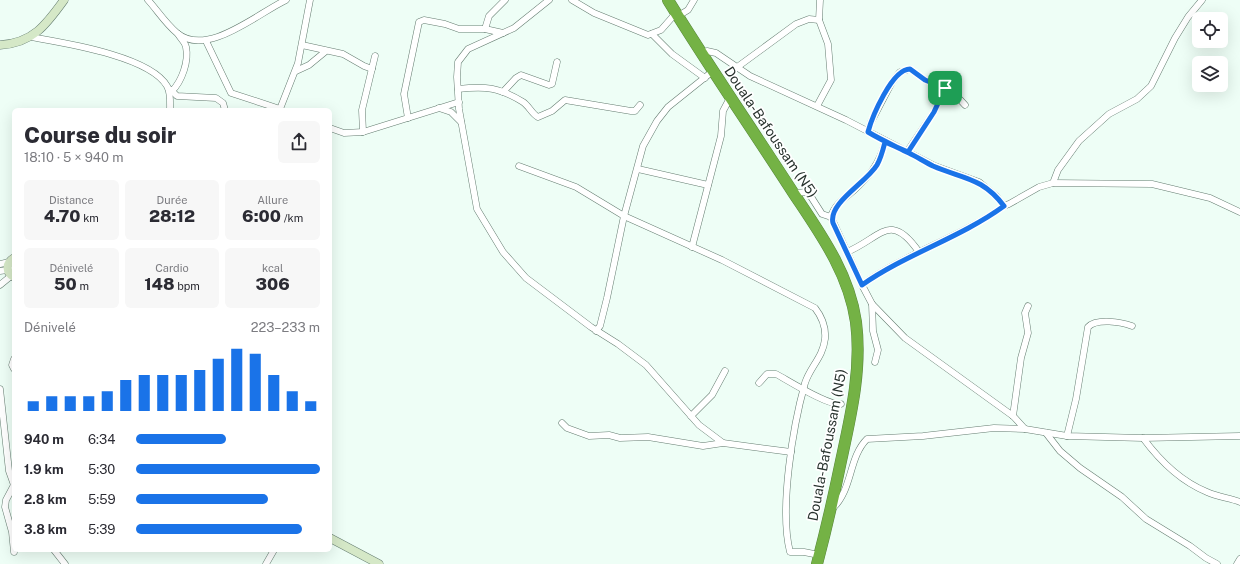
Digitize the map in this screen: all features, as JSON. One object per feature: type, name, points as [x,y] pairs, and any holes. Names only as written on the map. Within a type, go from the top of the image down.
[{"type":"highway","name":"Douala-Bafoussam (N5)","points":[[668,0],[701,54],[709,75],[731,96],[831,251],[845,282],[856,321],[858,346],[856,383],[831,510],[818,560]]},
{"type":"street","points":[[0,45],[9,44],[31,37],[38,32],[64,0]]},
{"type":"street","points":[[148,0],[178,34],[186,46],[186,60],[177,86],[171,90]]},
{"type":"street","points":[[178,34],[200,41],[206,41],[224,35],[286,0]]},
{"type":"street","points":[[282,108],[296,71],[310,0]]},
{"type":"street","points":[[485,29],[489,16],[505,0]]},
{"type":"street","points":[[548,0],[522,22],[504,33],[468,49],[462,55],[457,68],[461,122],[477,209],[492,238],[507,258],[526,278],[596,331],[646,365],[699,425],[723,443]]},
{"type":"street","points":[[572,0],[621,26],[640,33],[652,34],[661,30],[677,15],[688,10],[694,0]]},
{"type":"street","points":[[816,106],[831,80],[828,44],[819,20],[820,0]]},
{"type":"street","points":[[1053,183],[1058,170],[1079,141],[1110,114],[1137,99],[1151,86],[1175,38],[1188,17],[1202,0]]},
{"type":"street","points":[[736,68],[796,24],[809,19],[819,20]]},
{"type":"street","points":[[408,118],[404,94],[419,22],[424,20],[445,24],[459,29],[485,29],[504,33]]},
{"type":"street","points":[[596,331],[600,326],[607,298],[624,216],[638,169],[642,146],[656,121],[668,107],[709,75],[672,54],[652,34]]},
{"type":"street","points":[[31,37],[134,62],[157,74],[177,96],[216,98],[223,103],[224,108]]},
{"type":"street","points":[[206,41],[231,93],[279,108]]},
{"type":"street","points":[[302,45],[349,56],[364,66],[372,69]]},
{"type":"street","points":[[296,71],[309,65],[326,51]]},
{"type":"street","points":[[701,54],[707,51],[716,53],[736,68],[816,106],[885,142],[935,166],[979,182],[996,196],[1004,206]]},
{"type":"street","points":[[363,132],[362,110],[375,56]]},
{"type":"street","points":[[503,92],[516,78],[521,75],[549,85],[552,84],[557,62]]},
{"type":"street","points":[[868,132],[881,101],[894,78],[900,72],[910,69],[925,80],[958,95],[965,105]]},
{"type":"street","points":[[458,90],[488,87],[503,92],[523,102],[538,117],[552,111],[566,100],[631,111],[635,111],[640,105]]},
{"type":"street","points":[[908,152],[934,112],[945,88]]},
{"type":"street","points":[[170,108],[171,90]]},
{"type":"street","points":[[692,247],[721,136],[723,111],[731,96]]},
{"type":"street","points":[[332,129],[344,134],[363,132],[459,102]]},
{"type":"street","points":[[439,108],[451,112],[461,122]]},
{"type":"street","points":[[831,217],[843,199],[860,185],[876,166],[885,142]]},
{"type":"street","points":[[519,166],[576,187],[624,216],[692,247],[815,308],[820,315],[825,338],[821,356],[809,373],[804,389],[791,452],[787,509],[788,542],[790,552],[804,552],[818,560]]},
{"type":"street","points":[[638,169],[708,185]]},
{"type":"street","points":[[862,285],[884,270],[985,218],[1039,187],[1053,183],[1152,184],[1200,194],[1240,212]]},
{"type":"street","points":[[794,193],[808,192],[822,214],[831,217],[872,304],[905,338],[1013,416],[1025,429]]},
{"type":"street","points":[[847,252],[866,243],[880,232],[891,230],[906,235],[919,252]]},
{"type":"street","points":[[0,264],[8,270],[0,285]]},
{"type":"street","points":[[872,304],[873,331],[878,350],[875,362]]},
{"type":"street","points":[[1013,416],[1021,358],[1028,333],[1025,313],[1028,306]]},
{"type":"street","points":[[1067,436],[1076,399],[1088,327],[1091,324],[1108,322],[1132,326]]},
{"type":"street","points":[[691,416],[712,395],[724,371]]},
{"type":"street","points":[[759,383],[770,373],[827,401],[837,405],[841,404]]},
{"type":"street","points":[[0,389],[9,471],[12,479]]},
{"type":"street","points":[[562,423],[567,428],[589,436],[609,435],[620,438],[648,437],[703,446],[723,443],[791,452]]},
{"type":"street","points":[[831,510],[838,503],[848,486],[858,447],[867,438],[923,436],[994,428],[1025,429],[1067,436],[1143,438],[1240,436]]},
{"type":"street","points":[[1046,433],[1060,451],[1122,497],[1150,522],[1218,564]]},
{"type":"street","points":[[1143,438],[1165,464],[1186,480],[1208,492],[1240,502]]},
{"type":"street","points":[[12,489],[6,500],[5,507],[12,532]]},
{"type":"street","points":[[332,539],[379,564]]},
{"type":"street","points":[[56,552],[65,564]]},
{"type":"street","points":[[266,564],[273,552]]},
{"type":"street","points":[[1237,564],[1240,559]]},
{"type":"route","points":[[945,88],[925,80],[910,69],[905,69],[894,78],[881,101],[868,132],[885,142],[935,166],[979,182],[996,196],[1004,206],[985,218],[910,258],[884,270],[862,285],[833,223],[831,217],[833,212],[843,199],[860,185],[876,166],[881,158],[885,142],[908,152],[934,112],[945,88]]}]
